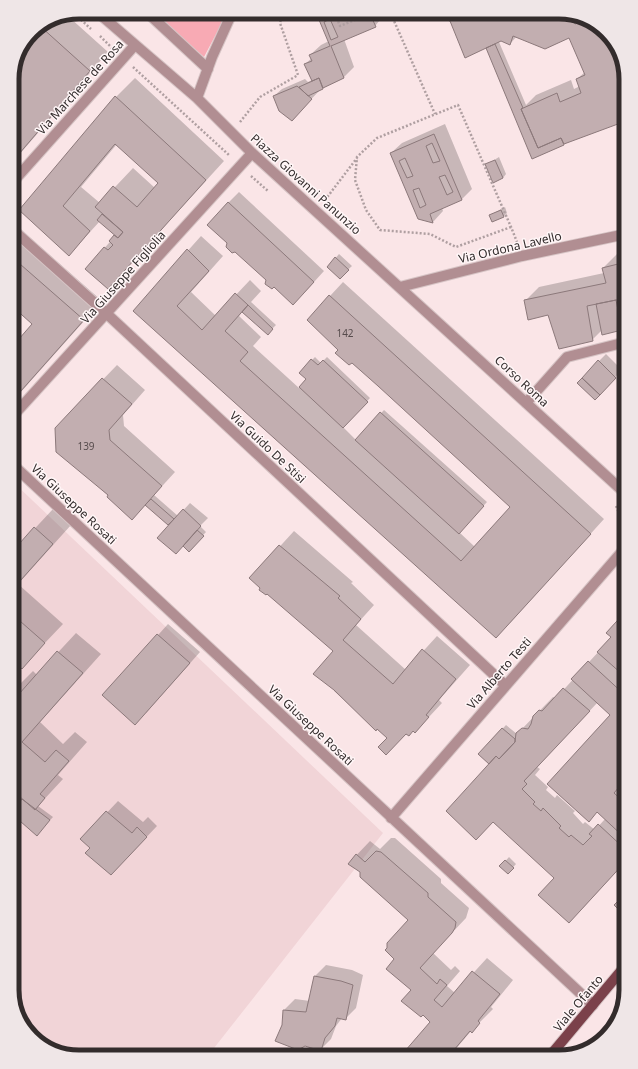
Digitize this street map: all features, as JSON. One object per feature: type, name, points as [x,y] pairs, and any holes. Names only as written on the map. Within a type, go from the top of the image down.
[{"type":"main road","name":"Viale Ofanto","points":[[555,1050],[619,973]]},
{"type":"street","name":"Piazza Giovanni Panunzio","points":[[106,19],[197,98],[252,153],[400,287]]},
{"type":"street","points":[[154,19],[208,69]]},
{"type":"street","points":[[197,98],[229,19]]},
{"type":"street","name":"Via Marchese de Rosa","points":[[19,175],[135,44]]},
{"type":"street","name":"Via Giuseppe Figliolia","points":[[19,409],[252,153]]},
{"type":"street","name":"Via Guido De Stisi","points":[[19,235],[107,314],[505,685]]},
{"type":"street","name":"Via Ordona Lavello","points":[[400,287],[522,256],[619,235]]},
{"type":"street","name":"Corso Roma","points":[[400,287],[619,488]]},
{"type":"street","points":[[526,403],[567,356],[619,344]]},
{"type":"street","name":"Via Giuseppe Rosati","points":[[19,471],[592,1005]]},
{"type":"street","name":"Via Alberto Testi","points":[[392,818],[505,685],[619,555]]},
{"type":"path","points":[[232,133],[260,97],[298,75],[280,23],[281,19]]},
{"type":"path","points":[[336,19],[340,26],[357,19]]},
{"type":"path","points":[[393,19],[435,114]]},
{"type":"path","points":[[317,211],[357,157],[376,138],[458,105],[522,256]]},
{"type":"path","points":[[357,157],[355,180],[366,210],[380,230],[430,234],[456,248],[511,227]]},
{"type":"shaded area","points":[[161,19],[224,19],[204,57]]},
{"type":"shaded area","points":[[19,488],[383,833],[212,1050],[75,1050],[52,1044],[39,1035],[25,1017],[20,1002],[19,990]]},
{"type":"building","points":[[319,19],[330,19],[372,19],[376,27],[331,46],[344,78],[323,88],[319,78],[312,81],[304,64],[312,61],[309,55],[330,46]],"holes":[[[330,19],[338,37],[331,40],[324,22]]]},
{"type":"building","points":[[446,19],[563,19],[574,21],[575,24],[579,22],[586,25],[604,39],[613,52],[617,63],[619,79],[619,124],[564,144],[561,138],[538,148],[521,109],[557,93],[560,102],[581,93],[576,79],[585,75],[569,38],[545,49],[513,36],[510,45],[501,41],[465,58],[450,21]]},
{"type":"building","points":[[45,30],[90,71],[19,154],[19,75],[25,52],[31,42]]},
{"type":"building","points":[[495,44],[523,108],[521,109],[538,148],[561,138],[564,145],[532,159],[486,48]]},
{"type":"building","points":[[319,78],[323,89],[308,96],[299,87]]},
{"type":"building","points":[[297,86],[312,99],[292,121],[279,111],[273,96]]},
{"type":"building","points":[[115,96],[206,180],[108,289],[85,269],[104,247],[108,250],[113,245],[109,241],[114,235],[118,238],[123,232],[95,207],[113,186],[137,207],[158,183],[115,144],[63,206],[90,231],[69,256],[19,210]]},
{"type":"building","points":[[434,134],[462,200],[430,214],[433,223],[418,219],[390,153]],"holes":[[[432,143],[440,161],[433,163],[426,146]],[[405,158],[413,176],[407,178],[399,161]],[[445,175],[453,192],[447,195],[439,177]],[[419,188],[426,205],[420,208],[413,190]]]},
{"type":"building","points":[[495,160],[503,178],[493,183],[485,164]]},
{"type":"building","points":[[228,202],[314,282],[293,305],[274,287],[272,289],[265,284],[266,280],[235,252],[232,253],[226,247],[227,243],[207,225]]},
{"type":"building","points":[[501,210],[504,217],[492,222],[489,215]]},
{"type":"building","points":[[102,214],[123,232],[118,238],[97,220]]},
{"type":"building","points":[[187,249],[209,271],[177,306],[202,330],[235,293],[248,305],[225,331],[248,352],[240,361],[461,561],[510,507],[352,363],[349,365],[335,353],[338,350],[307,320],[329,295],[591,534],[496,638],[133,311]]},
{"type":"building","points":[[335,257],[349,270],[340,279],[327,267]]},
{"type":"building","points":[[19,263],[84,320],[19,393],[19,339],[32,324],[19,312]]},
{"type":"building","points":[[619,264],[619,299],[587,306],[593,341],[559,349],[548,315],[528,320],[524,300],[606,283],[602,268]]},
{"type":"building","points":[[616,300],[619,315],[619,331],[602,335],[596,304]]},
{"type":"building","points":[[248,305],[273,329],[268,335],[242,312]]},
{"type":"building","points":[[311,359],[318,365],[323,360],[368,402],[343,428],[299,387],[306,379],[299,373]]},
{"type":"building","points":[[598,360],[616,378],[600,395],[582,378]]},
{"type":"building","points":[[102,378],[132,404],[109,430],[110,440],[162,486],[132,520],[107,497],[108,495],[56,452],[55,428]]},
{"type":"building","points":[[582,378],[600,395],[595,400],[577,383]]},
{"type":"building","points":[[380,412],[484,506],[459,534],[355,440]]},
{"type":"building","points":[[151,499],[174,519],[168,525],[145,505]]},
{"type":"building","points":[[183,509],[201,526],[176,554],[157,538]]},
{"type":"building","points":[[34,527],[53,544],[19,582],[19,544]]},
{"type":"building","points":[[197,530],[204,536],[189,552],[183,546]]},
{"type":"building","points":[[279,545],[340,596],[338,598],[361,619],[343,640],[393,684],[422,649],[456,679],[426,715],[429,717],[415,733],[413,731],[409,736],[406,734],[386,755],[378,747],[387,738],[377,729],[376,731],[334,690],[313,674],[333,651],[267,594],[266,595],[259,590],[260,588],[249,578]]},
{"type":"building","points":[[619,619],[619,671],[597,652],[611,637],[606,633]]},
{"type":"building","points":[[19,620],[45,643],[22,669],[19,666]]},
{"type":"building","points":[[157,634],[190,663],[135,725],[102,695]]},
{"type":"building","points":[[57,651],[83,673],[22,742],[45,762],[56,750],[69,761],[40,794],[45,798],[35,810],[19,796],[19,694]]},
{"type":"building","points":[[588,661],[619,690],[619,787],[614,793],[619,798],[619,832],[597,812],[589,822],[547,784],[610,715],[571,679]]},
{"type":"building","points":[[563,688],[590,711],[524,781],[527,784],[522,789],[535,802],[533,804],[541,811],[543,808],[561,826],[559,828],[569,837],[571,835],[583,845],[592,836],[589,834],[598,824],[619,844],[619,869],[569,923],[538,895],[554,878],[493,822],[476,840],[446,811],[496,756],[499,759],[515,742],[516,733],[522,728],[528,729],[533,716],[539,710],[542,711]]},
{"type":"building","points":[[502,728],[515,739],[515,742],[499,759],[496,756],[489,764],[478,754]]},
{"type":"building","points":[[22,799],[50,820],[37,836],[19,820],[19,803]]},
{"type":"building","points":[[106,811],[132,833],[137,827],[147,837],[111,875],[85,853],[90,848],[80,839]]},
{"type":"building","points":[[376,851],[381,852],[428,893],[428,897],[456,922],[452,933],[420,968],[437,984],[440,979],[447,985],[434,1000],[442,1007],[472,971],[500,994],[478,1021],[480,1023],[472,1033],[470,1031],[454,1050],[406,1050],[430,1022],[423,1015],[421,1017],[401,1001],[411,990],[386,969],[394,959],[385,950],[387,948],[387,943],[408,920],[360,877],[360,872],[348,864],[356,854],[365,862]]},
{"type":"building","points":[[505,860],[514,868],[508,874],[499,866]]},
{"type":"building","points":[[619,900],[619,910],[614,905]]},
{"type":"building","points":[[314,976],[353,985],[346,1020],[337,1018],[335,1026],[325,1038],[321,1050],[305,1046],[298,1050],[275,1041],[282,1025],[283,1010],[306,1012]]}]
